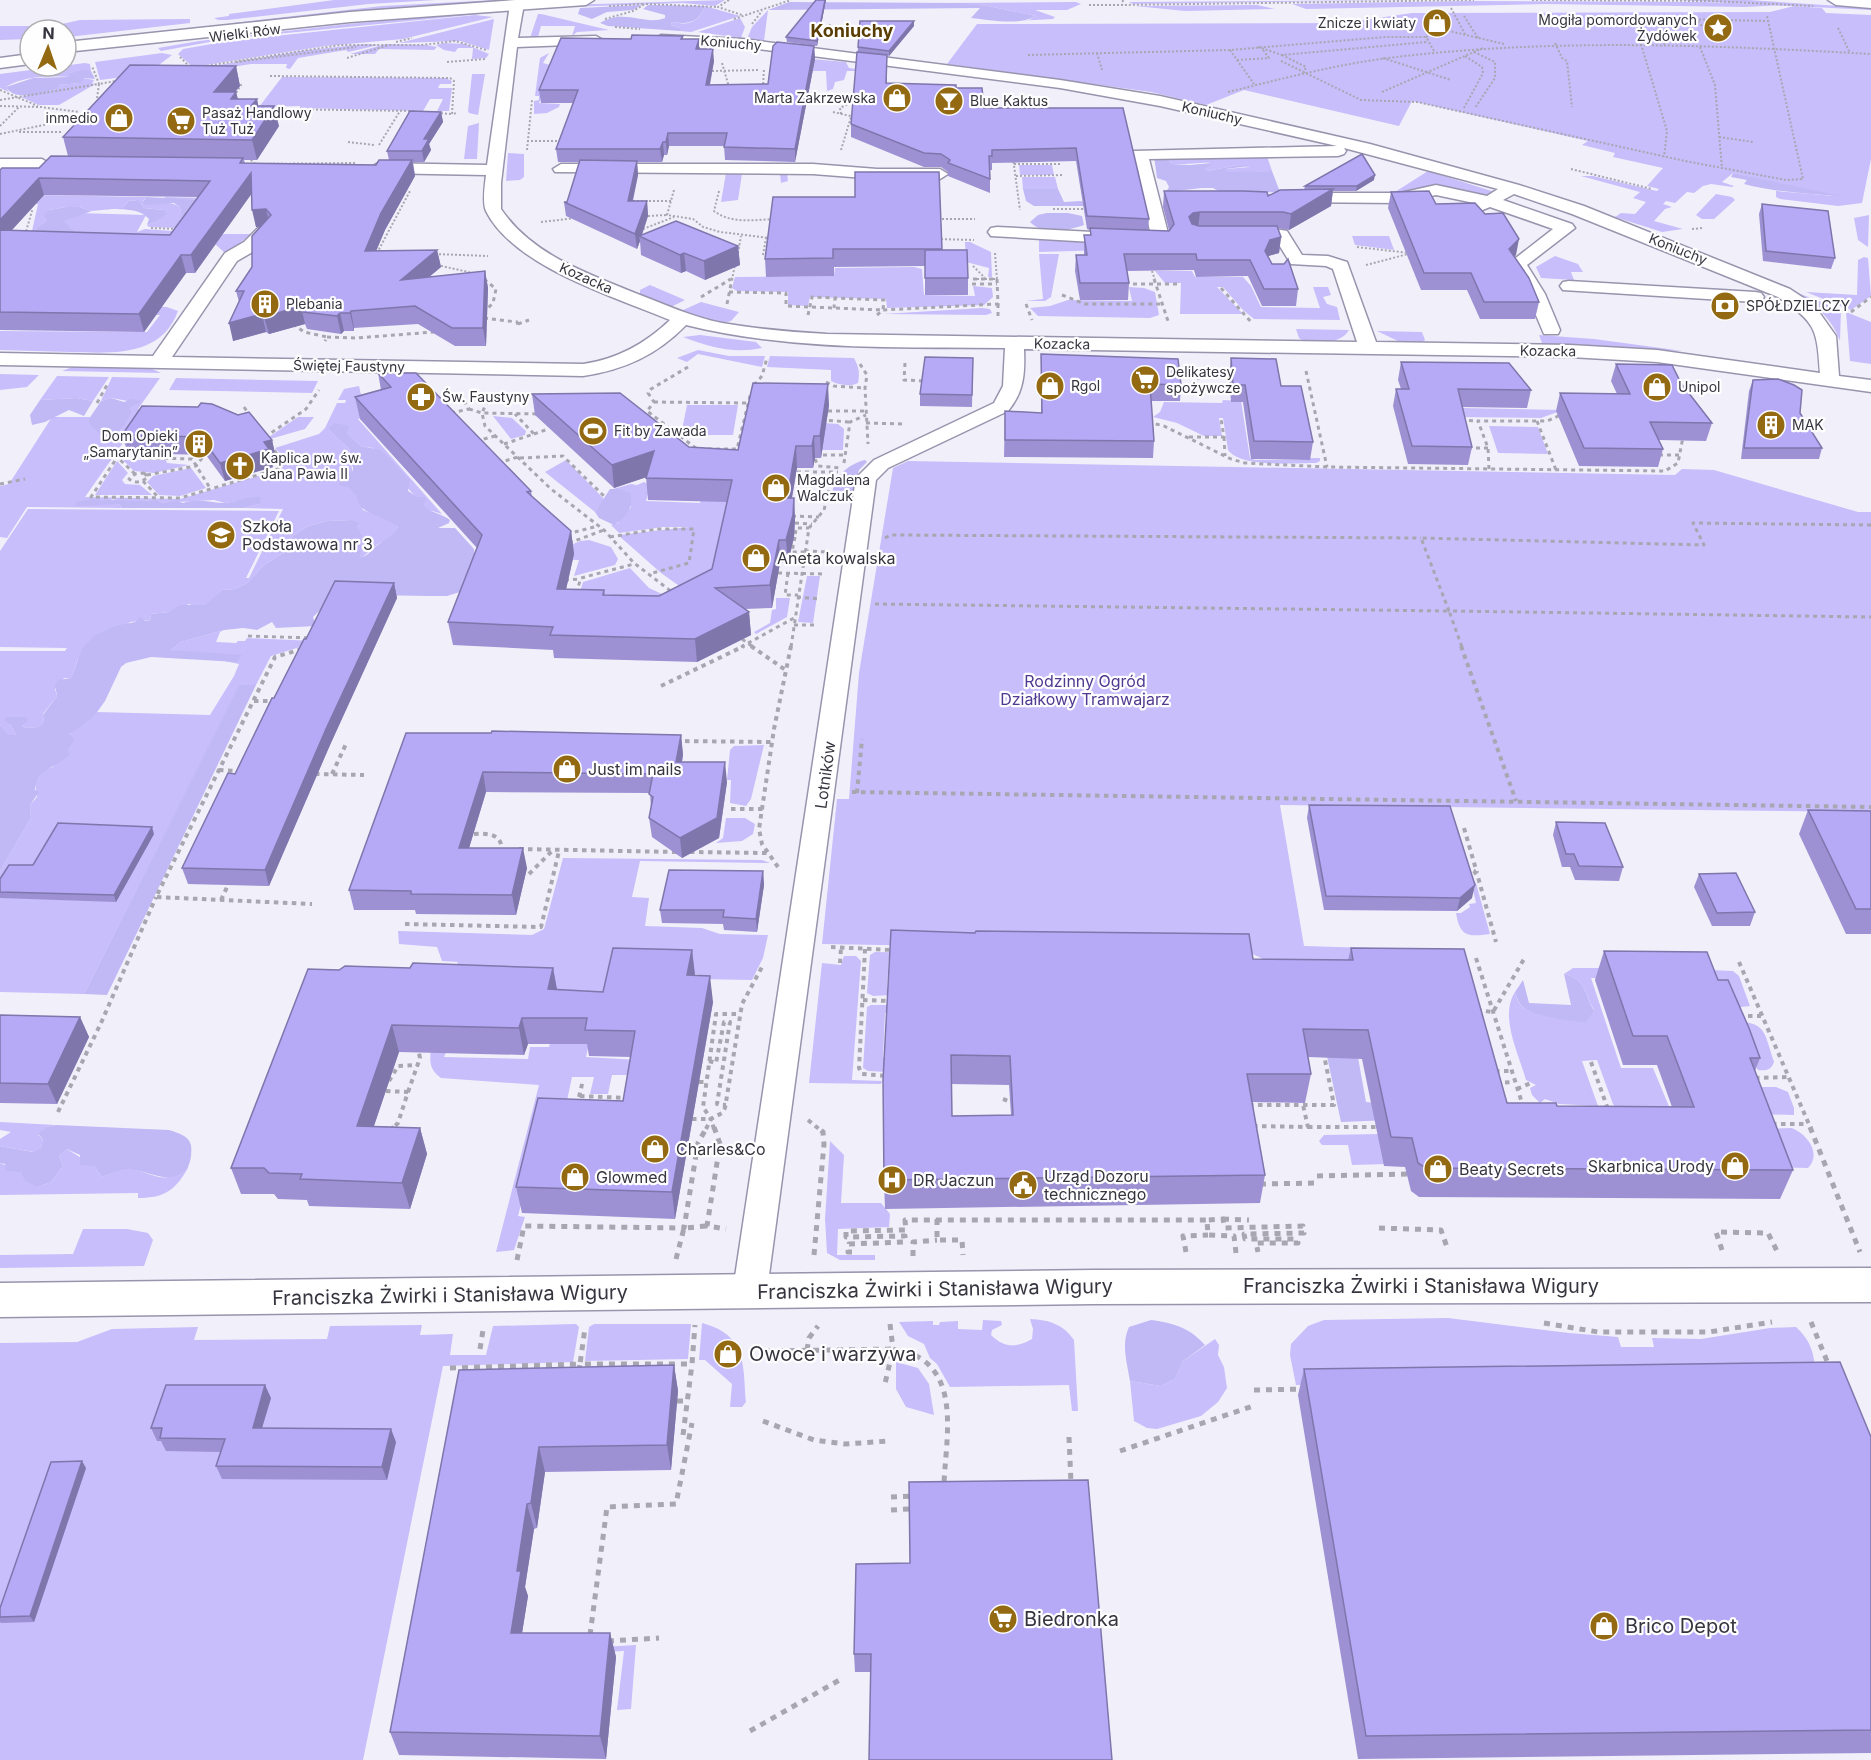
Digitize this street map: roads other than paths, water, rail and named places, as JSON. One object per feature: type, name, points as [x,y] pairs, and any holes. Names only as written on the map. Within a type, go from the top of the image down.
[{"type":"street","name":"Wielki Rów","points":[[78,46],[350,17],[586,0]]},
{"type":"street","points":[[1836,0],[1871,3]]},
{"type":"street","name":"Kozacka","points":[[517,4],[494,170],[493,208],[501,221],[529,248],[550,262],[682,318],[721,328],[808,339],[1015,328],[1369,349],[1570,351],[1657,356],[1871,386]]},
{"type":"street","name":"Wielki Rów","points":[[78,53],[424,11]]},
{"type":"street","points":[[510,43],[609,33]]},
{"type":"street","name":"Koniuchy","points":[[643,34],[743,43],[1110,91],[1376,151],[1513,188],[1588,214],[1762,282],[1797,301],[1817,319],[1827,336],[1830,380]]},
{"type":"street","points":[[0,52],[18,51]]},
{"type":"street","points":[[0,63],[18,61]]},
{"type":"street","points":[[1161,241],[1149,199],[1140,153],[1376,151]]},
{"type":"street","points":[[0,164],[51,165]]},
{"type":"street","points":[[357,166],[494,170]]},
{"type":"street","points":[[561,170],[835,170],[877,174],[940,174]]},
{"type":"street","points":[[1462,212],[1513,188]]},
{"type":"street","points":[[1283,198],[1400,198],[1436,190],[1489,201],[1566,228]]},
{"type":"street","points":[[1149,199],[1171,199]]},
{"type":"street","points":[[1551,330],[1536,294],[1517,264],[1588,214]]},
{"type":"street","points":[[997,232],[1024,227],[1179,243]]},
{"type":"street","points":[[159,362],[231,257],[250,246],[264,232]]},
{"type":"street","points":[[1225,240],[1288,247],[1341,266],[1369,349]]},
{"type":"street","points":[[1569,286],[1755,297]]},
{"type":"street","name":"Świętej Faustyny","points":[[0,359],[567,371],[615,365],[642,353],[665,336],[682,318]]},
{"type":"street","name":"Lotników","points":[[750,1290],[865,481],[869,474],[881,464],[1001,407],[1006,402],[1012,387],[1015,328]]},
{"type":"street","name":"Franciszka Żwirki i Stanisława Wigury","points":[[0,1300],[1339,1285],[1866,1268]]},
{"type":"place","name":"Znicze i kwiaty","points":[[1437,23]]},
{"type":"place","name":"Mogiła pomordowanych Żydówek","points":[[1718,28]]},
{"type":"place","name":"Marta Zakrzewska","points":[[897,98]]},
{"type":"place","name":"Blue Kaktus","points":[[949,101]]},
{"type":"place","name":"inmedio","points":[[119,118]]},
{"type":"place","name":"Pasaż Handlowy Tuż Tuż","points":[[181,121]]},
{"type":"place","name":"Plebania","points":[[265,304]]},
{"type":"place","name":"SPÓŁDZIELCZY","points":[[1725,306]]},
{"type":"place","name":"Delikatesy spożywcze","points":[[1145,380]]},
{"type":"place","name":"Rgol","points":[[1050,386]]},
{"type":"place","name":"Unipol","points":[[1657,387]]},
{"type":"place","name":"Św. Faustyny","points":[[421,397]]},
{"type":"place","name":"MAK","points":[[1771,425]]},
{"type":"place","name":"Fit by Zawada","points":[[593,431]]},
{"type":"place","name":"Dom Opieki „Samarytanin”","points":[[199,444]]},
{"type":"place","name":"Kaplica pw. św. Jana Pawia II","points":[[240,466]]},
{"type":"place","name":"Magdalena Walczuk","points":[[776,488]]},
{"type":"place","name":"Szkoła Podstawowa nr 3","points":[[221,535]]},
{"type":"place","name":"Aneta kowalska","points":[[756,558]]},
{"type":"place","name":"Just im nails","points":[[567,769]]},
{"type":"place","name":"Charles&Co","points":[[655,1149]]},
{"type":"place","name":"Skarbnica Urody","points":[[1735,1166]]},
{"type":"place","name":"Beaty Secrets","points":[[1438,1169]]},
{"type":"place","name":"Glowmed","points":[[575,1177]]},
{"type":"place","name":"DR Jaczun","points":[[892,1180]]},
{"type":"place","name":"Urząd Dozoru technicznego","points":[[1023,1185]]},
{"type":"place","name":"Owoce i warzywa","points":[[728,1354]]},
{"type":"place","name":"Biedronka","points":[[1003,1619]]},
{"type":"place","name":"Brico Depot","points":[[1604,1626]]},
{"type":"district","name":"Koniuchy","points":[[852,31]]},
{"type":"park label","name":"Rodzinny Ogród Działkowy Tramwajarz","points":[[1085,690]]}]
